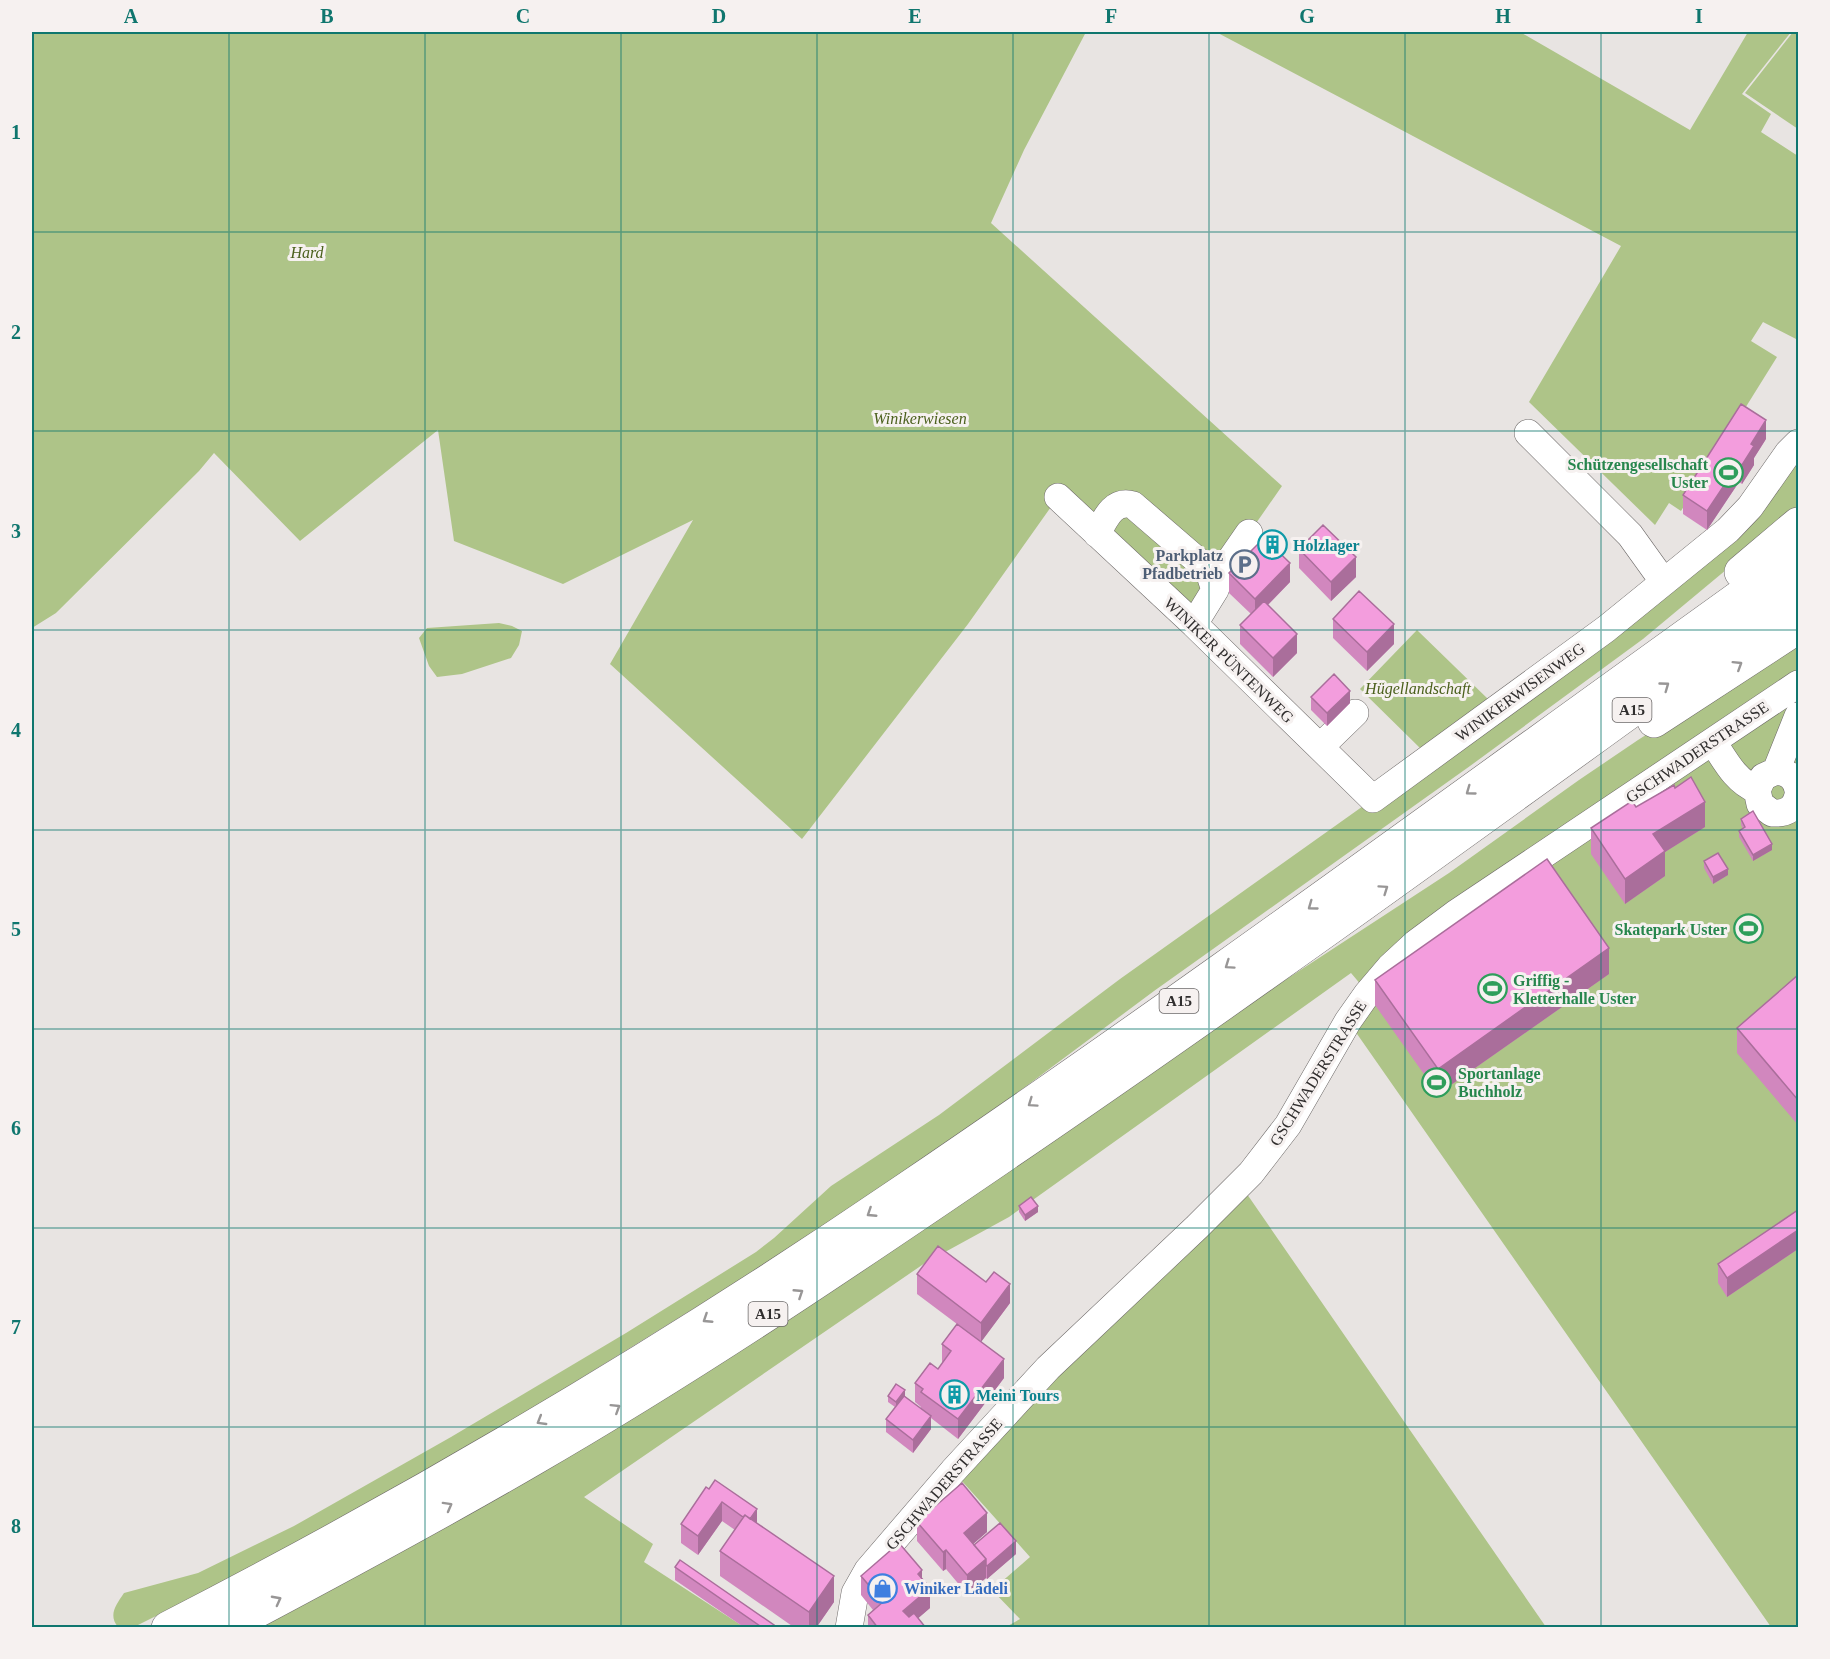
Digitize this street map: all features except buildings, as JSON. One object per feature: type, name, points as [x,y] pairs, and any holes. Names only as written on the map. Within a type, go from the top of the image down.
[{"type":"highway","points":[[1544,736],[1580,700],[1686,619],[1798,524]]},
{"type":"highway","name":"A15","points":[[168,1628],[310,1553],[476,1460],[714,1315],[899,1195],[1277,931],[1544,736],[1798,555]]},
{"type":"highway","name":"A15","points":[[225,1628],[534,1459],[743,1331],[1103,1088],[1466,832],[1798,590]]},
{"type":"highway","points":[[1466,832],[1495,828],[1710,683],[1798,627]]},
{"type":"street","points":[[1528,433],[1630,535],[1663,581]]},
{"type":"street","name":"WINIKERWISENWEG","points":[[1373,799],[1606,629],[1728,531],[1750,507],[1788,453],[1798,443]]},
{"type":"street","name":"WINIKER PÜNTENWEG","points":[[1058,497],[1194,624],[1373,799]]},
{"type":"street","points":[[1097,534],[1115,507],[1126,503],[1133,505],[1205,567],[1215,590]]},
{"type":"street","points":[[1194,624],[1215,590],[1222,572],[1249,533]]},
{"type":"street","name":"GSCHWADERSTRASSE","points":[[849,1628],[855,1593],[868,1570],[953,1471],[1048,1368],[1251,1173],[1271,1148],[1304,1098],[1348,1021],[1390,967],[1416,943],[1455,914],[1798,684]]},
{"type":"street","points":[[1320,747],[1355,713]]},
{"type":"street","points":[[1793,783],[1763,777],[1756,790],[1760,804],[1772,813],[1786,812],[1792,808],[1798,716]]},
{"type":"street","points":[[1713,742],[1735,774],[1746,786],[1756,790]]},
{"type":"green space","points":[[32,32],[1086,32],[1024,150],[991,223],[1282,486],[1222,572],[1194,624],[1058,497],[968,624],[802,839],[610,664],[693,520],[563,584],[454,541],[438,430],[300,541],[214,453],[199,471],[56,613],[32,628]]},
{"type":"green space","points":[[1216,32],[1520,32],[1690,130],[1748,32],[1791,32],[1742,94],[1771,114],[1761,132],[1798,156],[1798,340],[1763,322],[1751,341],[1777,357],[1681,511],[1669,503],[1655,525],[1529,402],[1621,246]]},
{"type":"green space","points":[[1793,32],[1798,32],[1798,129],[1745,93]]},
{"type":"green space","points":[[1798,443],[1798,510],[1643,639],[1470,766],[1154,991],[954,1140],[774,1259],[502,1427],[218,1585],[134,1627],[118,1627],[115,1623],[113,1614],[124,1593],[198,1573],[294,1526],[451,1437],[626,1333],[756,1252],[831,1186],[939,1115],[1120,979],[1373,799],[1663,581]]},
{"type":"green space","points":[[499,623],[522,631],[519,645],[511,658],[462,674],[437,677],[429,666],[419,638],[427,628]]},
{"type":"green space","name":"Hügellandschaft","points":[[1417,630],[1489,700],[1421,749],[1360,689]]},
{"type":"green space","points":[[1798,638],[1798,674],[1362,986],[1351,973],[1009,1217],[925,1263],[584,1497],[653,1544],[644,1562],[744,1627],[260,1628],[1273,988],[1449,873],[1638,740]]},
{"type":"green space","points":[[1798,694],[1798,1627],[1771,1627],[1348,1021],[1395,974]]},
{"type":"green space","points":[[1240,1184],[1546,1627],[1006,1627],[1020,1619],[992,1590],[1030,1557],[953,1471]]},
{"type":"place","name":"Schützengesellschaft Uster","points":[[1729,473]]},
{"type":"place","name":"Holzlager","points":[[1272,545]]},
{"type":"place","name":"Parkplatz Pfadbetrieb","points":[[1244,564]]},
{"type":"place","name":"Skatepark Uster","points":[[1748,929]]},
{"type":"place","name":"Griffig - Kletterhalle Uster","points":[[1492,989]]},
{"type":"place","name":"Sportanlage Buchholz","points":[[1437,1082]]},
{"type":"place","name":"Meini Tours","points":[[955,1395]]},
{"type":"place","name":"Winiker Lädeli","points":[[883,1588]]},
{"type":"park label","name":"Hard","points":[[307,252]]},
{"type":"park label","name":"Winikerwiesen","points":[[920,418]]}]
